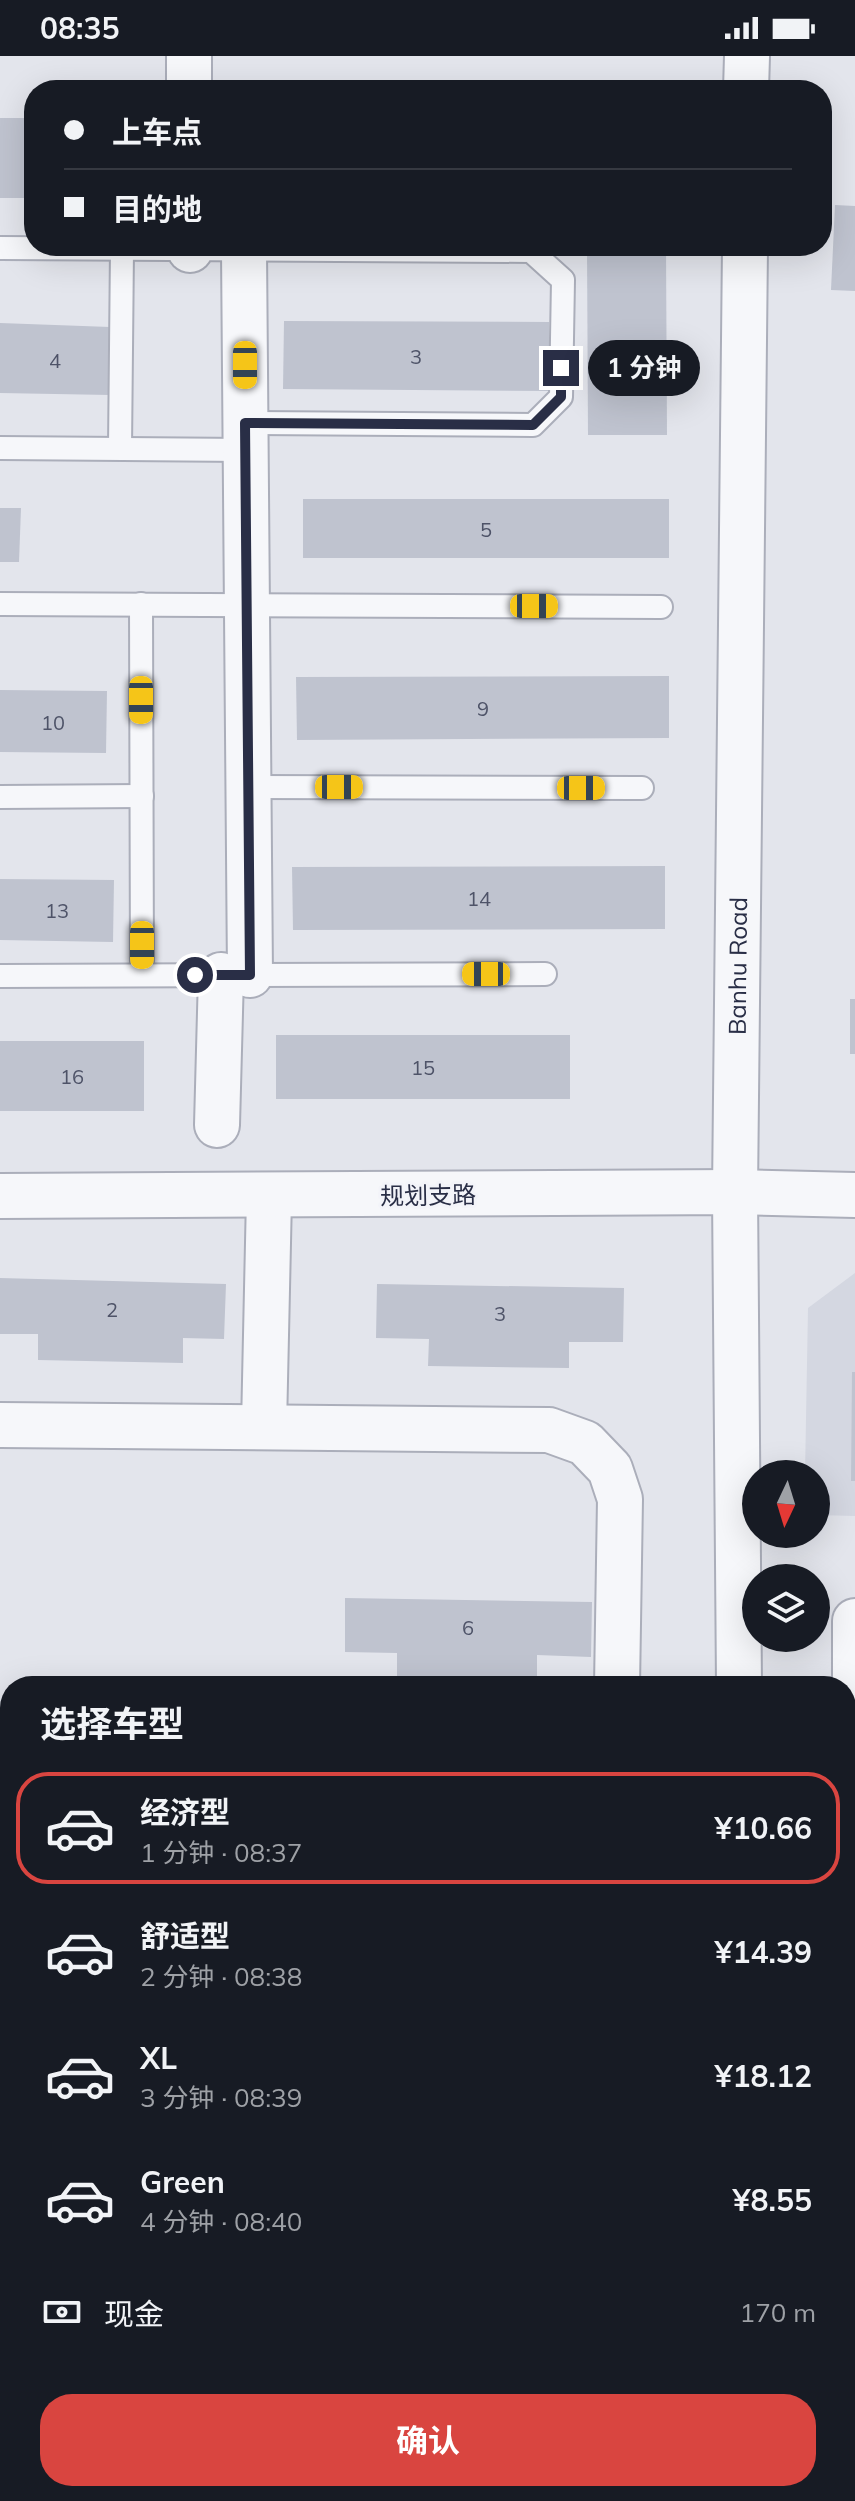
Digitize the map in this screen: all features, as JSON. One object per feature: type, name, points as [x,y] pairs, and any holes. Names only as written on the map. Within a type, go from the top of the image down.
[{"type":"street","points":[[189,56],[189,80]]},
{"type":"street","points":[[746,80],[747,56]]},
{"type":"street","points":[[217,1125],[235,975],[248,787],[244,256]]},
{"type":"street","name":"Banhu Road","points":[[739,1676],[735,1192],[745,256]]},
{"type":"street","name":"规划支路","points":[[0,1196],[269,1197],[735,1192],[855,1195]]},
{"type":"street","points":[[264,1427],[269,1197]]},
{"type":"street","points":[[0,1425],[549,1430],[585,1443],[610,1469],[620,1499],[617,1676]]},
{"type":"street","points":[[855,1621],[855,1676]]},
{"type":"lane","points":[[0,248],[24,248]]},
{"type":"lane","points":[[120,448],[122,256]]},
{"type":"lane","points":[[0,448],[120,448],[246,436],[533,425],[561,397],[563,280],[537,256]]},
{"type":"lane","points":[[0,604],[661,607]]},
{"type":"lane","points":[[141,604],[142,975]]},
{"type":"lane","points":[[248,787],[642,788]]},
{"type":"lane","points":[[0,797],[142,796]]},
{"type":"lane","points":[[0,976],[545,974]]},
{"type":"shaded area","points":[[855,1273],[855,1516],[830,1515],[830,1460],[805,1460],[808,1308]]},
{"type":"building","points":[[0,118],[24,118],[24,198],[0,198]]},
{"type":"building","points":[[835,205],[855,206],[855,291],[831,290]]},
{"type":"building","points":[[587,256],[666,256],[667,435],[588,435]]},
{"type":"building","points":[[284,321],[549,322],[549,391],[283,389]]},
{"type":"building","points":[[0,323],[110,327],[110,395],[0,393]]},
{"type":"building","points":[[303,499],[669,499],[669,558],[303,558]]},
{"type":"building","points":[[0,508],[21,508],[19,562],[0,562]]},
{"type":"building","points":[[669,676],[669,738],[297,740],[296,677]]},
{"type":"building","points":[[0,690],[107,691],[106,753],[0,752]]},
{"type":"building","points":[[665,866],[665,929],[293,930],[292,867]]},
{"type":"building","points":[[0,879],[114,880],[113,942],[0,940]]},
{"type":"building","points":[[850,999],[855,999],[855,1054],[850,1054]]},
{"type":"building","points":[[276,1035],[570,1035],[570,1099],[276,1099]]},
{"type":"building","points":[[0,1041],[144,1041],[144,1111],[0,1111]]},
{"type":"building","points":[[0,1278],[226,1284],[224,1339],[183,1338],[183,1363],[38,1360],[38,1334],[0,1334]]},
{"type":"building","points":[[377,1284],[624,1288],[623,1342],[569,1342],[569,1368],[428,1366],[429,1339],[376,1338]]},
{"type":"building","points":[[852,1372],[855,1372],[855,1481],[851,1481]]},
{"type":"building","points":[[345,1598],[592,1602],[591,1657],[537,1655],[537,1676],[397,1676],[397,1653],[345,1652]]},
{"type":"route","points":[[195,975],[250,975],[245,423],[533,425],[561,397],[561,368]]}]
